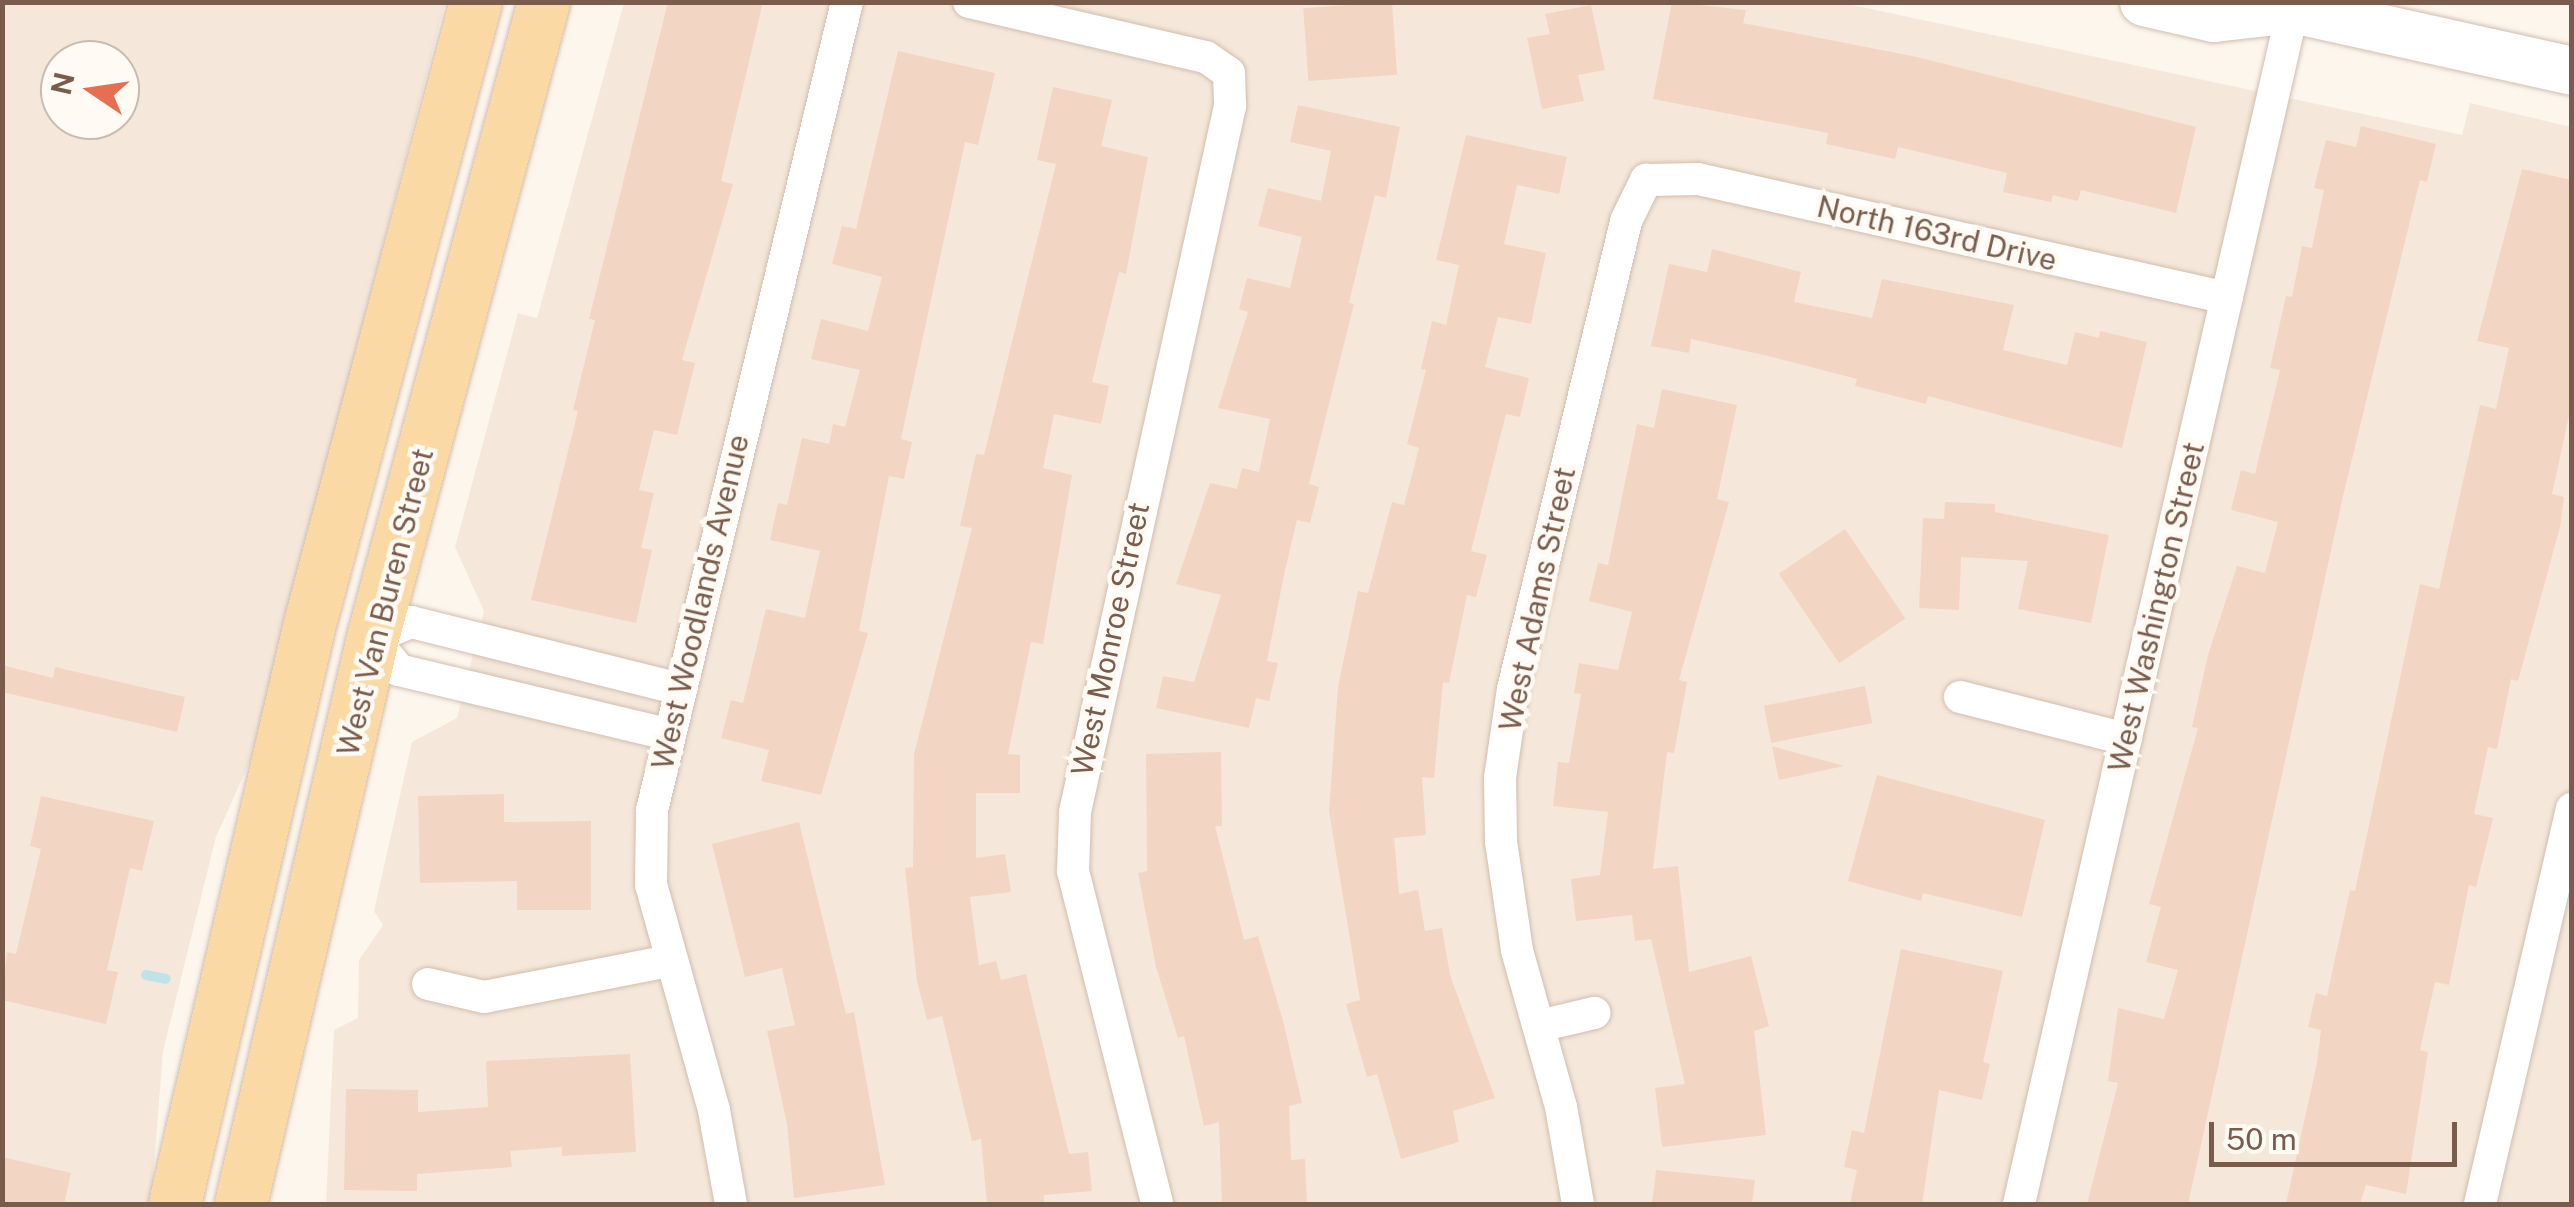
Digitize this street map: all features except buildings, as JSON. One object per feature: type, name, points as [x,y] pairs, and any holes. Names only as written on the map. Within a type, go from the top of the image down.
[{"type":"main road","name":"West Van Buren Street","points":[[175,1204],[310,624],[476,2]]},
{"type":"main road","name":"West Van Buren Street","points":[[241,1204],[373,638],[544,2]]},
{"type":"main road","points":[[2144,2],[2214,18],[2289,6],[2572,71]]},
{"type":"main road","points":[[310,624],[373,638]]},
{"type":"street","name":"West Woodlands Avenue","points":[[731,1204],[714,1110],[651,886],[652,810],[667,734],[847,2]]},
{"type":"street","name":"West Monroe Street","points":[[969,2],[1206,57],[1228,73],[1230,106],[1080,769],[1076,812],[1074,871],[1157,1204]]},
{"type":"street","name":"West Washington Street","points":[[2019,1204],[2289,6]]},
{"type":"street","name":"North 163rd Drive","points":[[1646,180],[1698,179],[2226,298]]},
{"type":"street","name":"West Adams Street","points":[[1578,1204],[1539,1026],[1517,950],[1501,841],[1500,778],[1513,689],[1626,220],[1646,180]]},
{"type":"street","points":[[667,734],[399,670],[373,638],[410,622],[679,689]]},
{"type":"street","points":[[1960,697],[2126,738]]},
{"type":"street","points":[[2480,1204],[2572,809]]},
{"type":"street","points":[[428,984],[484,997],[669,961]]},
{"type":"street","points":[[1539,1026],[1594,1013]]},
{"type":"shaded area","points":[[2,3],[445,3],[251,759],[216,837],[163,1051],[151,1204],[3,1204]]},
{"type":"shaded area","points":[[624,3],[1843,3],[2462,135],[2470,103],[2571,127],[2571,1204],[326,1204],[334,1030],[358,1018],[359,960],[383,925],[374,911],[412,742],[457,718],[484,611],[455,547],[518,313],[537,318]]},
{"type":"waterway","points":[[146,975],[166,979]]}]
